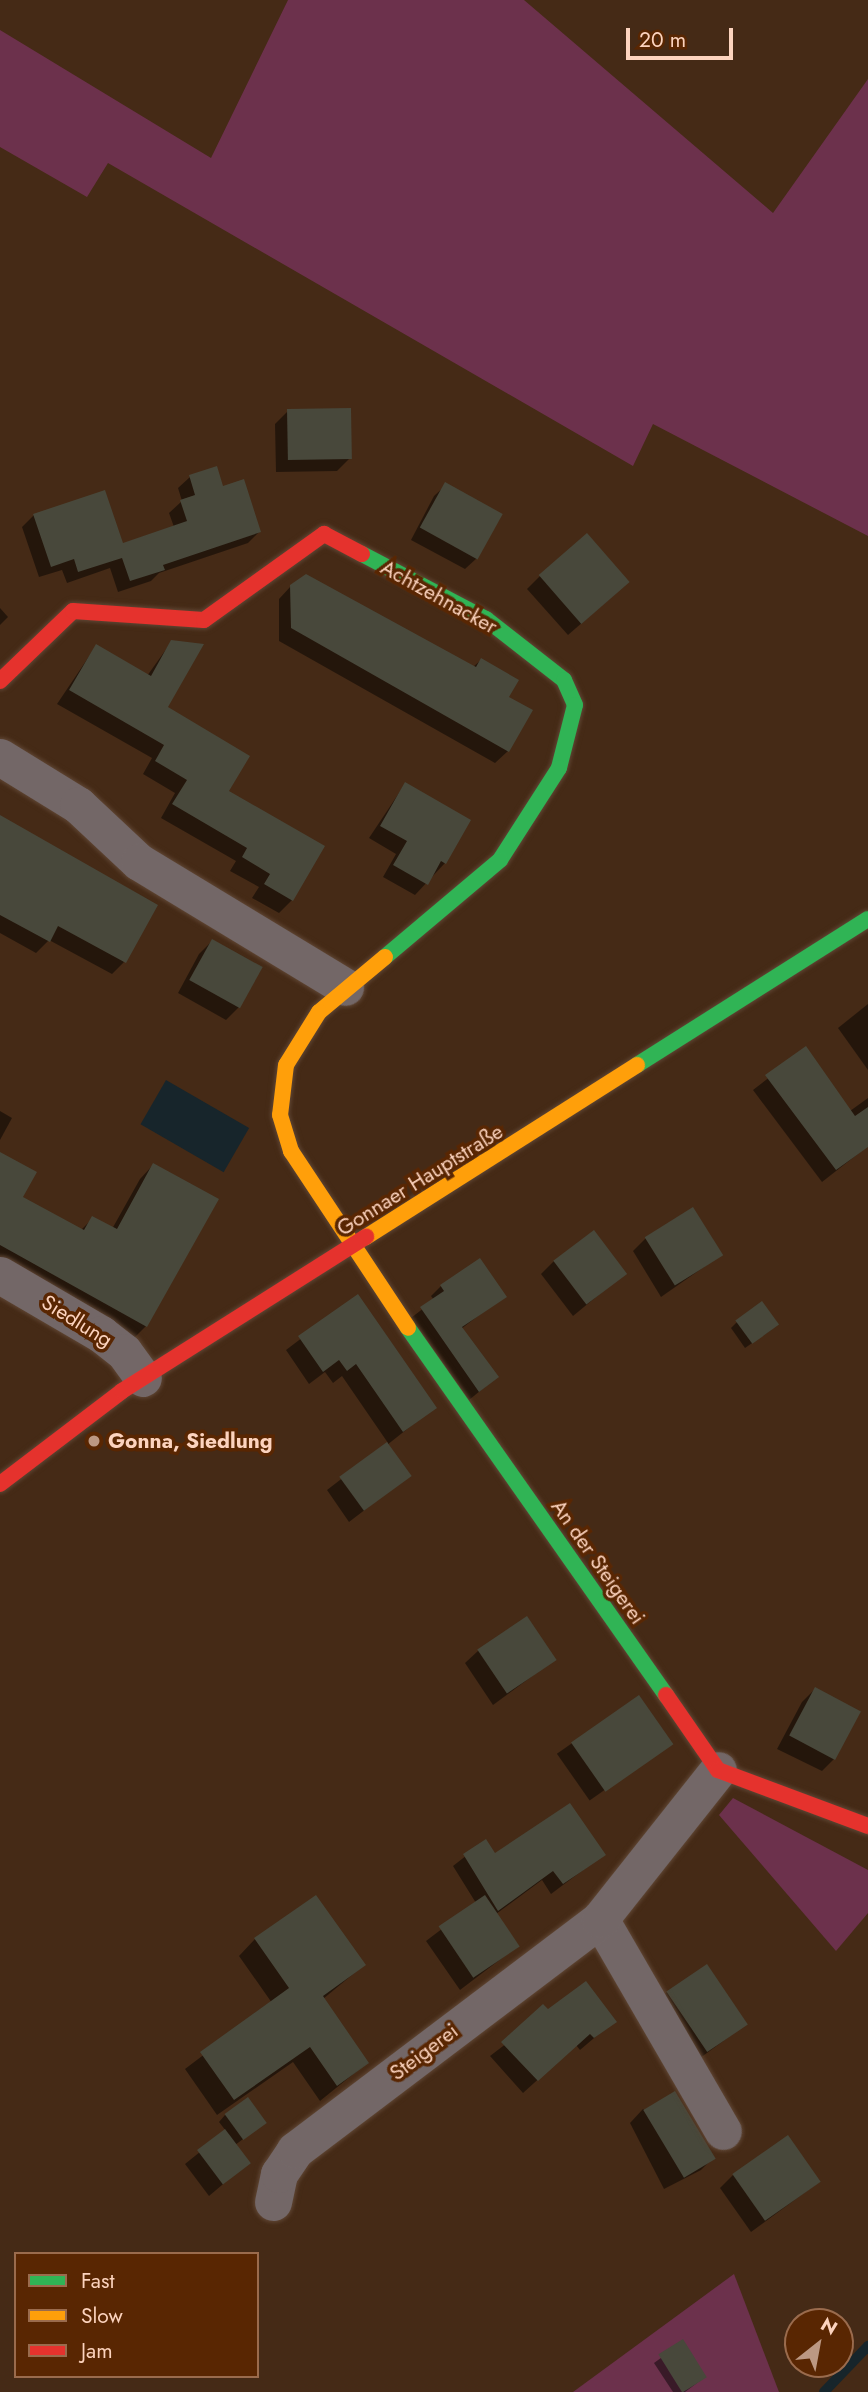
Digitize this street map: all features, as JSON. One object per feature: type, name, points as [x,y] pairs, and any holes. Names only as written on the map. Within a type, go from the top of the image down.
[{"type":"street","name":"Achtzehnacker","points":[[0,681],[73,611],[204,620],[324,534],[486,619],[564,680],[575,705],[559,768],[500,860],[318,1012],[286,1065],[279,1094],[291,1150],[352,1248]]},
{"type":"street","points":[[0,757],[78,805],[139,862],[345,987]]},
{"type":"street","name":"Gonnaer Hauptstraße","points":[[0,1484],[64,1432],[143,1378],[868,919]]},
{"type":"street","name":"An der Steigerei","points":[[352,1248],[718,1770]]},
{"type":"street","name":"Siedlung","points":[[0,1275],[101,1334],[124,1352],[143,1378]]},
{"type":"street","points":[[718,1770],[868,1826]]},
{"type":"street","name":"Steigerei","points":[[273,2202],[279,2174],[295,2150],[600,1919],[718,1770]]},
{"type":"street","points":[[600,1919],[723,2131]]},
{"type":"shaded area","points":[[288,0],[524,0],[773,213],[868,79],[868,536],[653,424],[633,466],[108,163],[87,197],[0,147],[0,30],[211,158]]},
{"type":"shaded area","points":[[166,1080],[249,1128],[224,1172],[140,1124]]},
{"type":"shaded area","points":[[733,1798],[868,1870],[868,1913],[836,1951],[719,1815]]},
{"type":"shaded area","points":[[734,2274],[779,2392],[573,2392]]},
{"type":"building","points":[[351,408],[352,459],[288,460],[287,409]]},
{"type":"building","points":[[217,466],[223,486],[244,479],[261,532],[163,565],[165,570],[130,581],[122,558],[78,572],[74,559],[51,567],[33,514],[105,490],[123,543],[187,521],[180,500],[195,495],[189,475]]},
{"type":"building","points":[[445,482],[503,514],[478,559],[420,527]]},
{"type":"building","points":[[587,533],[630,582],[581,624],[539,575]]},
{"type":"building","points":[[306,574],[476,667],[481,658],[519,680],[509,697],[533,710],[509,752],[291,628],[290,585]]},
{"type":"building","points":[[171,640],[204,644],[168,707],[250,756],[229,791],[325,846],[293,901],[264,884],[270,874],[242,857],[247,848],[172,804],[187,780],[155,761],[164,745],[69,690],[96,644],[151,676]]},
{"type":"building","points":[[405,782],[471,820],[446,864],[441,861],[428,885],[393,865],[407,841],[380,826]]},
{"type":"building","points":[[0,815],[158,905],[126,963],[58,926],[50,942],[0,915]]},
{"type":"building","points":[[212,939],[263,967],[240,1008],[189,980]]},
{"type":"building","points":[[806,1046],[855,1116],[868,1107],[868,1147],[836,1170],[765,1075]]},
{"type":"building","points":[[0,1152],[37,1172],[23,1197],[84,1230],[92,1216],[117,1229],[153,1163],[219,1199],[147,1327],[0,1245]]},
{"type":"building","points":[[693,1207],[723,1255],[675,1286],[645,1237]]},
{"type":"building","points":[[594,1230],[627,1274],[586,1305],[553,1261]]},
{"type":"building","points":[[480,1258],[507,1297],[462,1327],[499,1377],[479,1392],[420,1307],[444,1291],[440,1285]]},
{"type":"building","points":[[358,1294],[437,1408],[403,1432],[356,1364],[347,1371],[339,1360],[323,1372],[298,1336]]},
{"type":"building","points":[[762,1301],[779,1324],[752,1344],[735,1320]]},
{"type":"building","points":[[387,1442],[412,1476],[364,1511],[339,1477]]},
{"type":"building","points":[[527,1616],[557,1660],[507,1693],[477,1650]]},
{"type":"building","points":[[815,1687],[861,1711],[835,1760],[789,1736]]},
{"type":"building","points":[[639,1695],[673,1744],[605,1792],[571,1743]]},
{"type":"building","points":[[570,1803],[606,1855],[563,1884],[553,1871],[498,1911],[463,1854],[486,1839],[495,1853]]},
{"type":"building","points":[[316,1895],[366,1965],[323,1996],[369,2063],[337,2086],[310,2047],[234,2100],[200,2052],[289,1988],[254,1938]]},
{"type":"building","points":[[485,1895],[520,1946],[473,1978],[439,1926]]},
{"type":"building","points":[[707,1964],[748,2025],[707,2052],[666,1991]]},
{"type":"building","points":[[586,1981],[617,2022],[594,2038],[590,2034],[538,2081],[501,2042],[543,2004],[548,2009]]},
{"type":"building","points":[[675,2091],[716,2159],[684,2178],[643,2110]]},
{"type":"building","points":[[248,2097],[267,2123],[243,2140],[225,2114]]},
{"type":"building","points":[[225,2129],[251,2163],[223,2184],[197,2150]]},
{"type":"building","points":[[788,2135],[821,2182],[765,2221],[732,2174]]},
{"type":"building","points":[[683,2339],[707,2377],[682,2392],[658,2354]]},
{"type":"waterway","points":[[824,2392],[868,2346]]},
{"type":"traffic: fast","points":[[362,554],[486,619],[564,680],[575,705],[559,768],[500,860],[385,957]]},
{"type":"traffic: fast","points":[[637,1065],[868,919]]},
{"type":"traffic: fast","points":[[408,1328],[666,1695]]},
{"type":"traffic: slow","points":[[385,957],[319,1012],[286,1065],[280,1115],[291,1151],[408,1328]]},
{"type":"traffic: slow","points":[[366,1237],[637,1065]]},
{"type":"traffic: jam","points":[[0,681],[73,611],[204,620],[324,534],[362,554]]},
{"type":"traffic: jam","points":[[0,1484],[122,1391],[366,1237]]},
{"type":"traffic: jam","points":[[666,1695],[718,1770],[868,1826]]},
{"type":"place","name":"Gonna, Siedlung","points":[[94,1441]]}]
